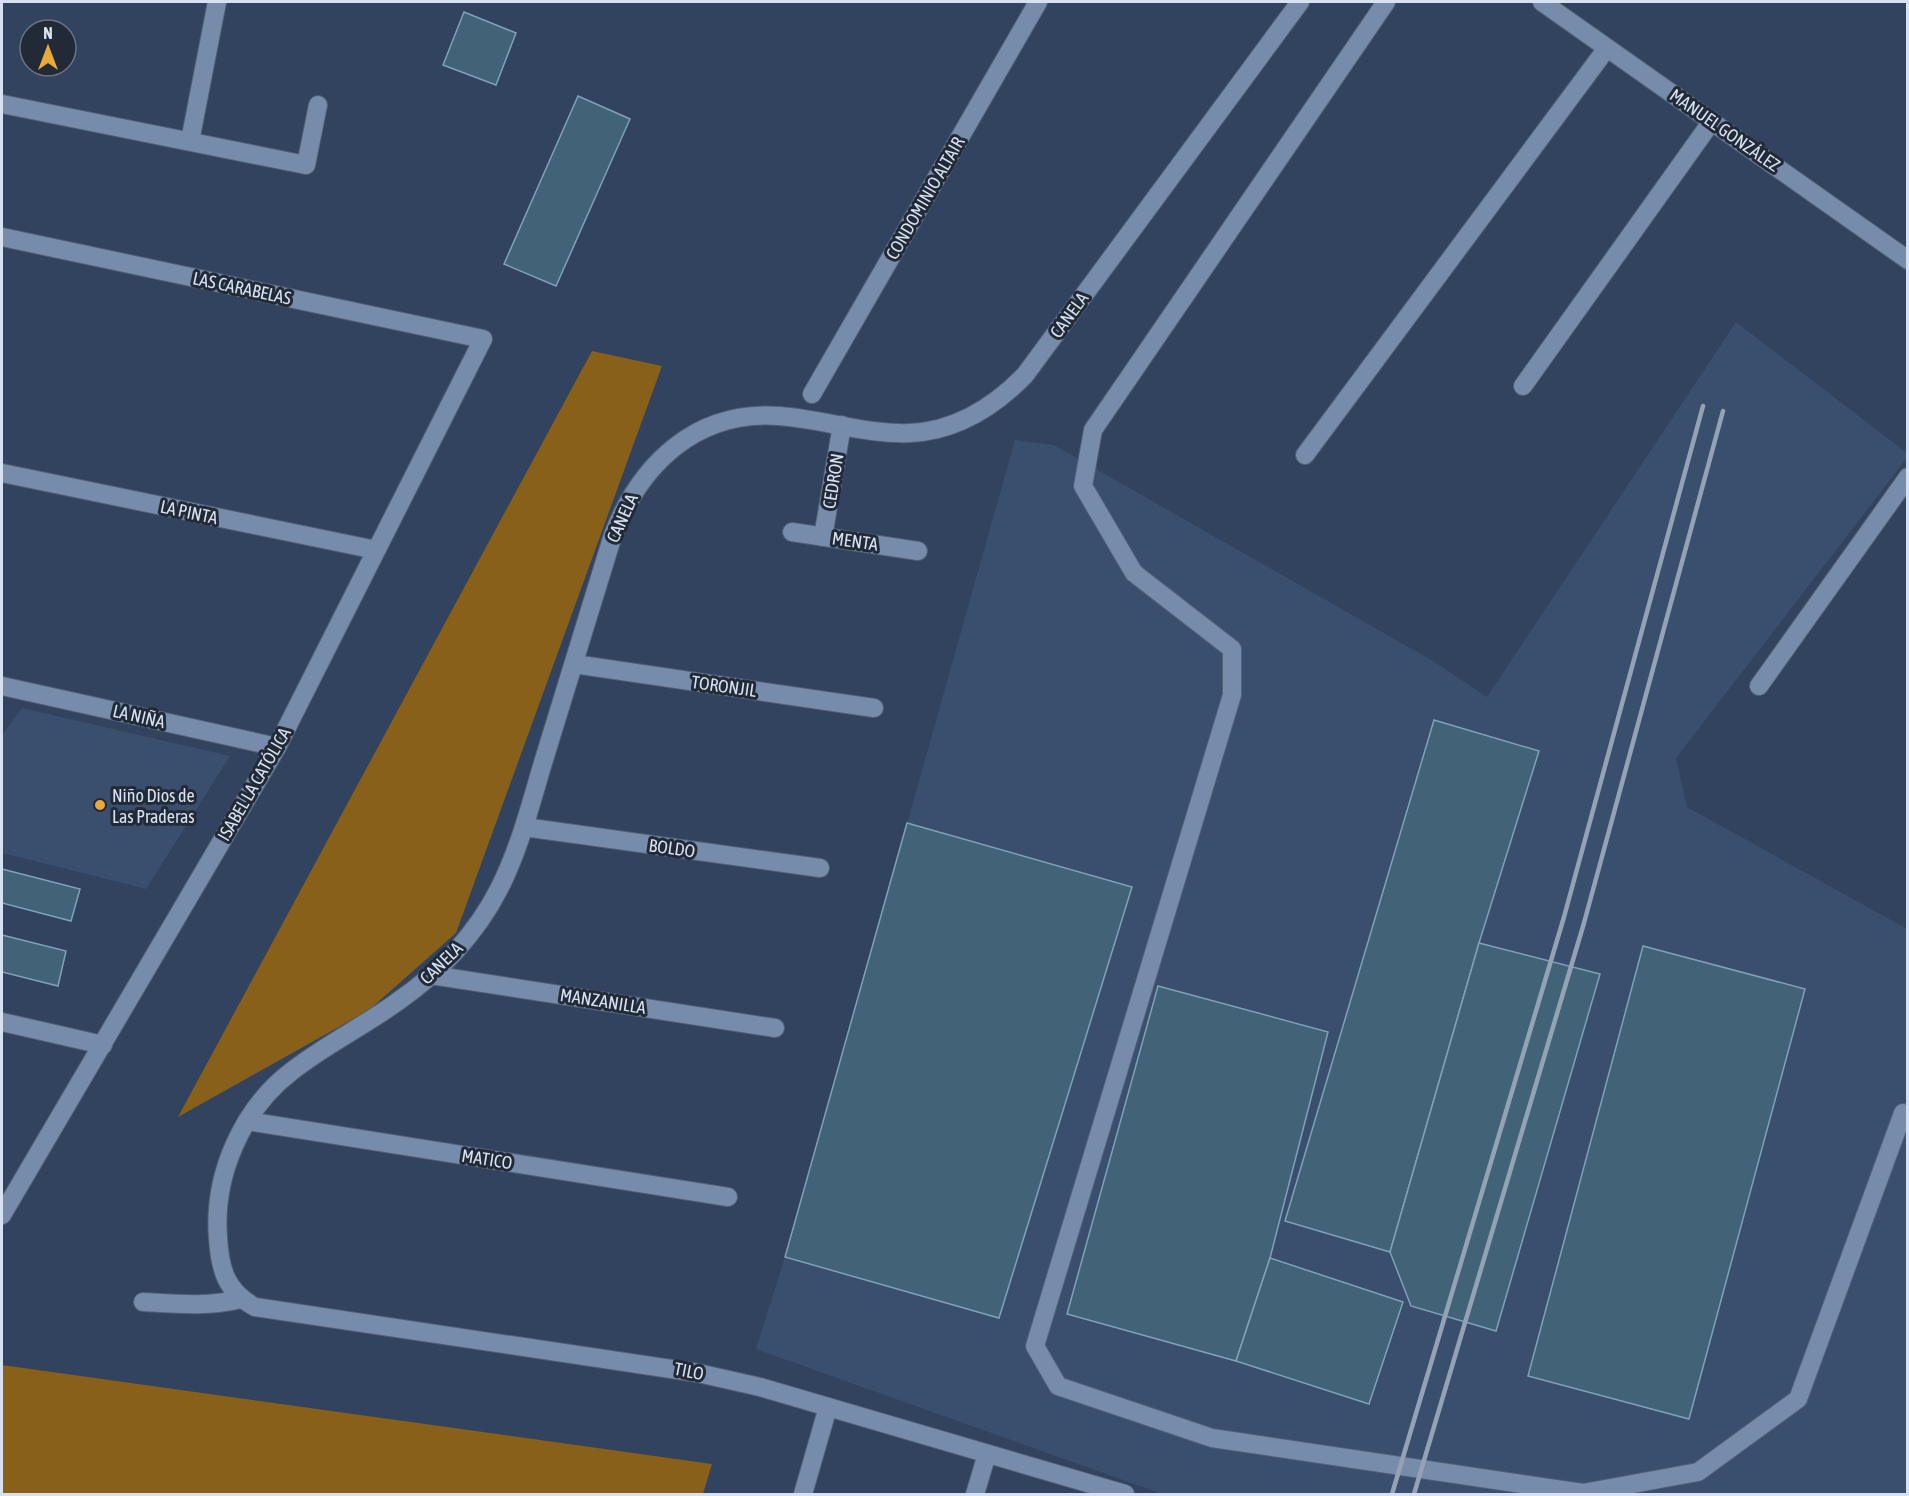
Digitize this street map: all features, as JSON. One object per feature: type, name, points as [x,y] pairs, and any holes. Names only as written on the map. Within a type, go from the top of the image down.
[{"type":"street","points":[[190,141],[217,2]]},
{"type":"street","name":"CONDOMINIO ALTAIR","points":[[812,394],[1038,2]]},
{"type":"street","name":"CANELA","points":[[241,1299],[230,1289],[223,1275],[217,1233],[223,1180],[232,1149],[246,1121],[260,1102],[293,1070],[398,1002],[431,975],[452,955],[486,911],[513,859],[524,827],[620,515],[642,479],[659,459],[695,434],[728,421],[778,416],[884,432],[911,433],[938,429],[963,421],[1007,394],[1025,375],[1300,2]]},
{"type":"street","points":[[1386,2],[1093,430],[1083,486],[1134,573],[1232,649],[1232,695],[1035,1346],[1058,1386],[1212,1438],[1583,1493],[1698,1472],[1798,1399],[1903,1113]]},
{"type":"street","name":"MANUEL GONZÁLEZ","points":[[1542,2],[1908,260]]},
{"type":"street","points":[[1305,455],[1607,48]]},
{"type":"street","points":[[2,104],[306,165],[318,105]]},
{"type":"street","points":[[1523,386],[1712,121]]},
{"type":"street","name":"LAS CARABELAS","points":[[2,237],[483,339]]},
{"type":"street","name":"ISABEL LA CATÓLICA","points":[[2,1215],[277,747],[483,339]]},
{"type":"street","name":"CEDRON","points":[[824,537],[842,425]]},
{"type":"street","name":"LA PINTA","points":[[2,473],[376,550]]},
{"type":"street","points":[[1759,686],[1908,477]]},
{"type":"street","name":"MENTA","points":[[792,532],[918,551]]},
{"type":"street","name":"TORONJIL","points":[[574,664],[874,708]]},
{"type":"street","name":"LA NIÑA","points":[[5,691],[277,747]]},
{"type":"street","name":"BOLDO","points":[[524,827],[820,868]]},
{"type":"street","name":"MANZANILLA","points":[[431,975],[775,1028]]},
{"type":"street","points":[[2,1022],[103,1046]]},
{"type":"street","name":"MATICO","points":[[246,1121],[728,1197]]},
{"type":"street","points":[[143,1302],[192,1305],[241,1299]]},
{"type":"street","name":"TILO","points":[[241,1299],[270,1311],[698,1372],[760,1387],[1125,1494]]},
{"type":"street","points":[[803,1494],[828,1407]]},
{"type":"street","points":[[975,1494],[987,1454]]},
{"type":"shaded area","points":[[1736,322],[1907,453],[1907,458],[1676,758],[1687,807],[1907,929],[1907,1494],[1162,1494],[756,1349],[785,1257],[1015,440],[1054,445],[1433,661],[1487,697]]},
{"type":"shaded area","points":[[592,351],[662,366],[456,933],[369,1010],[178,1117]]},
{"type":"shaded area","name":"Niño Dios de Las Praderas","points":[[22,708],[230,756],[146,889],[2,853],[2,735]]},
{"type":"shaded area","points":[[2,1365],[712,1464],[703,1494],[2,1494]]},
{"type":"building","points":[[464,12],[516,33],[496,85],[443,65]]},
{"type":"building","points":[[578,96],[630,119],[556,286],[504,264]]},
{"type":"building","points":[[1434,720],[1539,751],[1479,943],[1390,1252],[1285,1221]]},
{"type":"building","points":[[907,823],[1132,887],[999,1318],[785,1257]]},
{"type":"building","points":[[2,869],[80,889],[71,921],[2,903]]},
{"type":"building","points":[[2,935],[66,951],[58,986],[2,972]]},
{"type":"building","points":[[1479,943],[1600,974],[1496,1331],[1411,1306],[1390,1252]]},
{"type":"building","points":[[1643,946],[1805,989],[1689,1419],[1528,1376]]},
{"type":"building","points":[[1158,986],[1328,1032],[1270,1258],[1236,1361],[1067,1314]]},
{"type":"building","points":[[1270,1258],[1403,1302],[1369,1404],[1236,1361]]},
{"type":"railway","points":[[1392,1494],[1564,917],[1703,406]]},
{"type":"railway","points":[[1414,1494],[1584,923],[1723,411]]},
{"type":"place","name":"Niño Dios de Las Praderas","points":[[100,805]]}]
